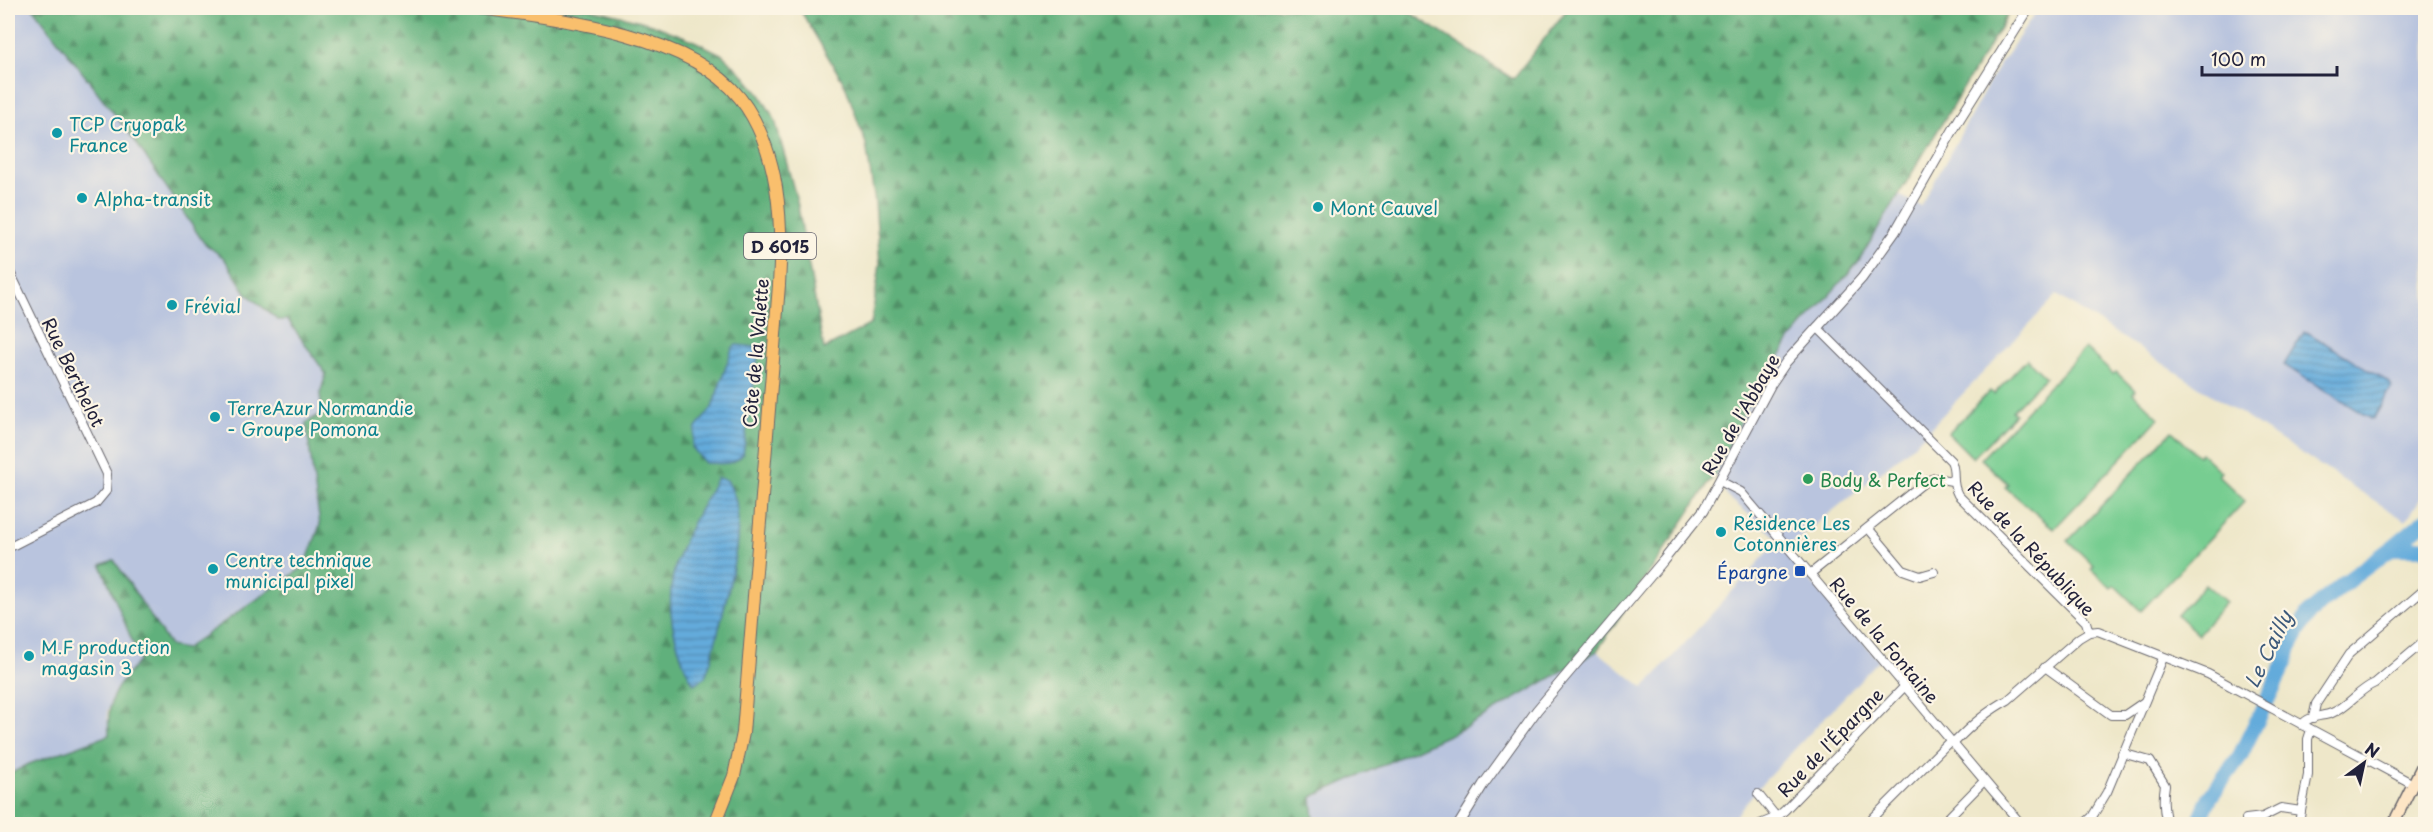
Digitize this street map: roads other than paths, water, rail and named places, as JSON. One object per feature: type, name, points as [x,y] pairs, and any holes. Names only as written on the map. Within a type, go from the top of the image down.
[{"type":"main road","name":"Côte de la Valette","points":[[478,8],[547,17],[604,30],[635,38],[683,56],[710,72],[739,97],[756,123],[768,150],[775,181],[781,254],[777,309],[743,733],[734,776],[715,825]]},
{"type":"main road","points":[[2393,825],[2426,758]]},
{"type":"street","name":"Rue de l'Abbaye","points":[[1459,825],[1483,785],[1537,710],[1703,511],[1771,384],[1786,362],[1862,278],[1896,232],[1960,118],[2029,8]]},
{"type":"street","name":"Rue Berthelot","points":[[8,268],[107,474],[106,491],[96,503],[8,548]]},
{"type":"street","points":[[1817,327],[1951,461],[1954,467],[1952,481]]},
{"type":"street","name":"Rue de la République","points":[[1810,574],[1930,478],[1952,481],[1954,489],[1966,504],[2086,622],[2089,632]]},
{"type":"street","name":"Rue de la Fontaine","points":[[1720,482],[1741,492],[2020,825]]},
{"type":"street","points":[[1868,528],[1903,570],[1920,576],[1934,572]]},
{"type":"street","points":[[2313,718],[2316,704],[2349,654],[2426,588]]},
{"type":"street","points":[[1867,825],[1984,715],[2008,700],[2089,632],[2098,631],[2208,674],[2256,702],[2413,784]]},
{"type":"street","points":[[2302,725],[2305,721],[2333,713],[2344,706],[2426,640]]},
{"type":"street","points":[[2084,825],[2103,800],[2163,658]]},
{"type":"street","points":[[2045,668],[2111,715],[2125,715],[2145,701]]},
{"type":"street","name":"Rue de l'Épargne","points":[[1777,817],[1904,687]]},
{"type":"street","points":[[2299,825],[2308,775],[2308,739],[2311,730]]},
{"type":"street","points":[[2122,753],[2150,761],[2165,785],[2162,797],[2166,806],[2164,816],[2168,825]]},
{"type":"street","points":[[1944,824],[1984,782]]},
{"type":"street","points":[[1758,794],[1782,825]]},
{"type":"street","points":[[2246,819],[2264,817],[2281,808],[2301,811]]},
{"type":"street","points":[[1760,825],[1777,817]]},
{"type":"water","points":[[2304,332],[2390,383],[2392,387],[2374,418],[2371,419],[2284,365]]},
{"type":"water","points":[[736,345],[755,347],[759,350],[743,454],[730,463],[705,463],[692,447],[696,428],[712,408],[732,349]]},
{"type":"water","points":[[717,478],[727,480],[734,496],[738,515],[735,556],[711,660],[705,677],[694,684],[683,661],[672,622],[670,599],[672,578],[685,539]]},
{"type":"waterway","points":[[2392,548],[2426,520]]},
{"type":"waterway","name":"Le Cailly","points":[[2198,824],[2210,797],[2240,756],[2285,663],[2289,648],[2308,614],[2392,548],[2426,548]]},
{"type":"place","name":"TCP Cryopak France","points":[[57,133]]},
{"type":"place","name":"Alpha-transit","points":[[82,198]]},
{"type":"place","name":"Mont Cauvel","points":[[1318,207]]},
{"type":"place","name":"Frévial","points":[[172,305]]},
{"type":"place","name":"TerreAzur Normandie - Groupe Pomona","points":[[215,417]]},
{"type":"place","name":"Body & Perfect","points":[[1808,479]]},
{"type":"place","name":"Résidence Les Cotonnières","points":[[1721,532]]},
{"type":"place","name":"Centre technique municipal pixel","points":[[213,569]]},
{"type":"place","name":"Épargne","points":[[1800,571]]},
{"type":"place","name":"M.F production magasin 3","points":[[29,656]]}]
